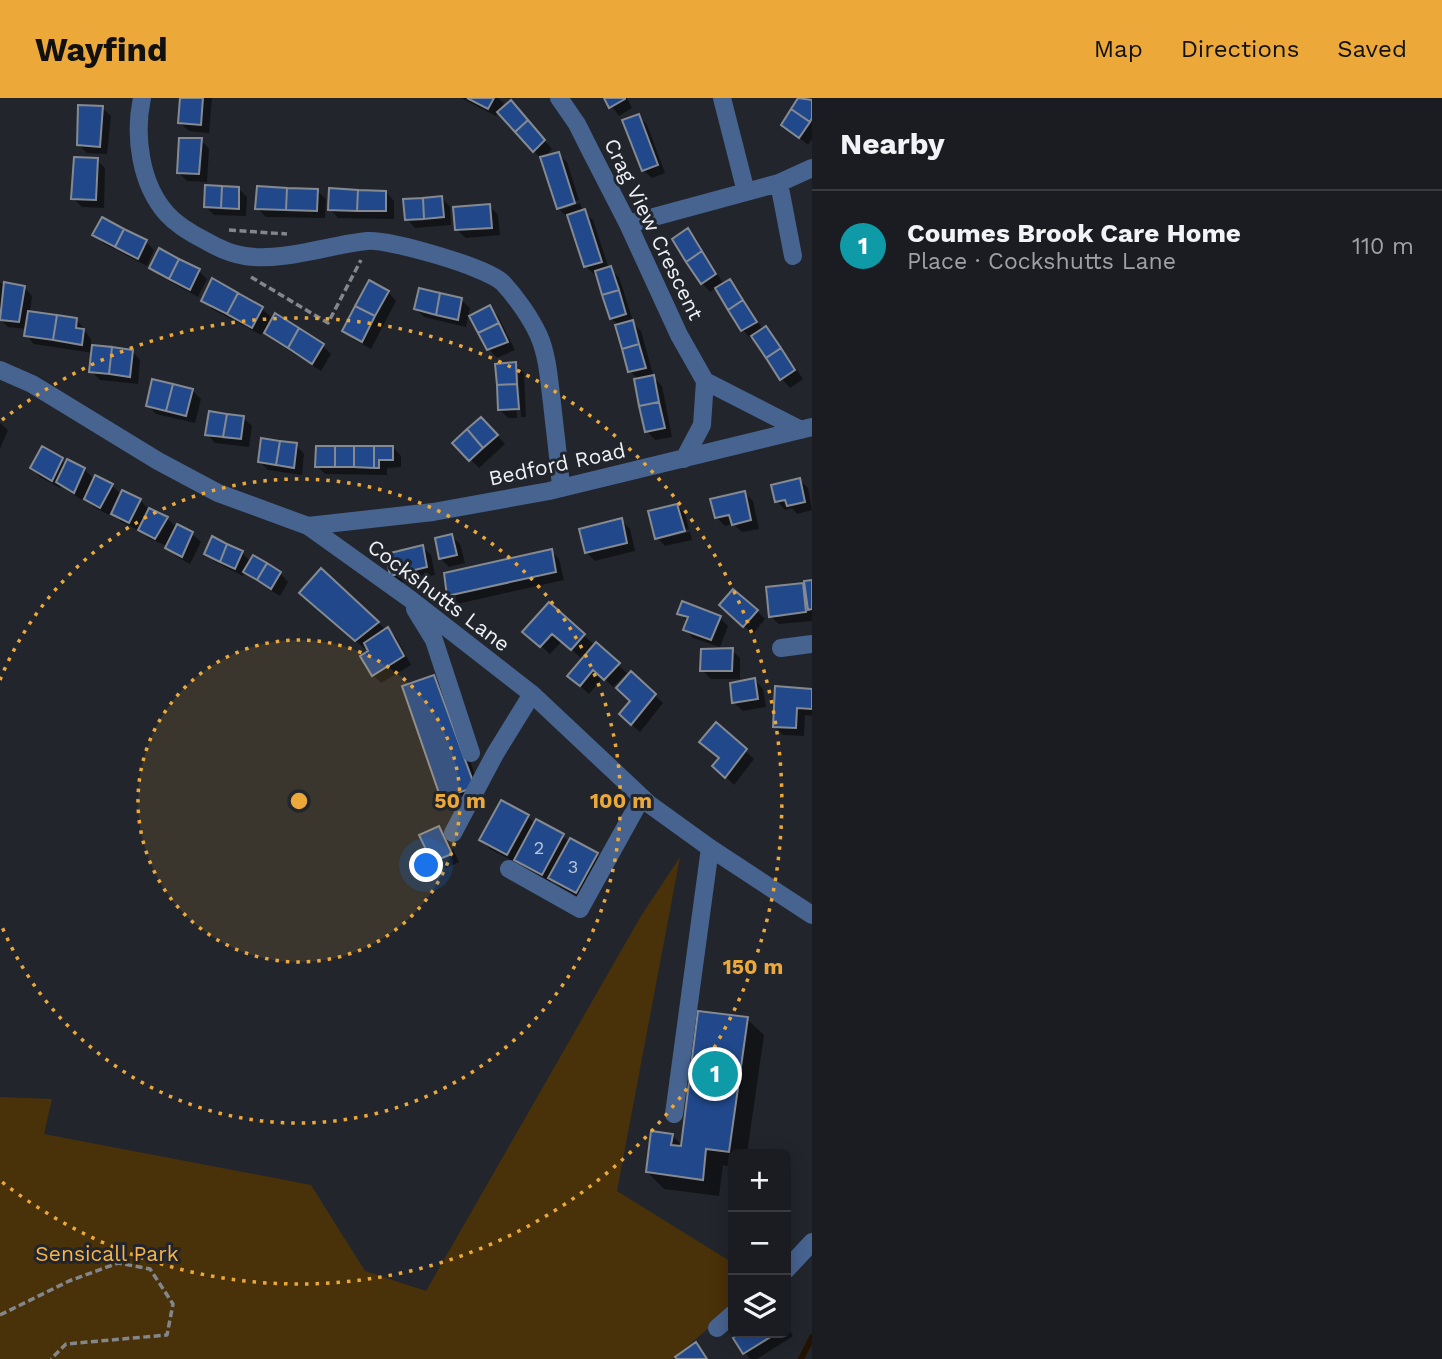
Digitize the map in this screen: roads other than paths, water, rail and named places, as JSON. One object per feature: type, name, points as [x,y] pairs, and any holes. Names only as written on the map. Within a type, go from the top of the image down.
[{"type":"street","points":[[142,98],[138,117],[141,158],[154,194],[166,214],[222,250],[246,257],[270,256],[371,241],[468,265],[501,281],[539,335],[547,364],[561,488]]},
{"type":"street","name":"Crag View Crescent","points":[[559,98],[577,124],[628,224],[679,335],[705,382]]},
{"type":"street","points":[[722,98],[746,192]]},
{"type":"street","points":[[628,224],[779,183],[812,168]]},
{"type":"street","points":[[779,183],[793,256]]},
{"type":"street","name":"Cockshutts Lane","points":[[0,370],[32,384],[158,461],[218,493],[309,526],[532,694],[642,797],[710,848],[812,915]]},
{"type":"street","points":[[684,459],[702,425],[705,382],[806,428]]},
{"type":"street","name":"Bedford Road","points":[[309,526],[433,513],[561,488],[806,428]]},
{"type":"street","points":[[410,600],[433,640],[471,753]]},
{"type":"street","points":[[781,648],[812,644]]},
{"type":"street","points":[[453,833],[495,754],[532,694]]},
{"type":"street","points":[[509,869],[580,909],[642,797]]},
{"type":"street","points":[[674,1114],[710,848]]},
{"type":"street","points":[[791,1265],[812,1242]]},
{"type":"street","points":[[717,1328],[728,1318]]},
{"type":"waterway","points":[[801,1359],[812,1337]]},
{"type":"place","name":"Coumes Brook Care Home","points":[[715,1074]]},
{"type":"park label","name":"Sensicall Park","points":[[107,1253]]}]
